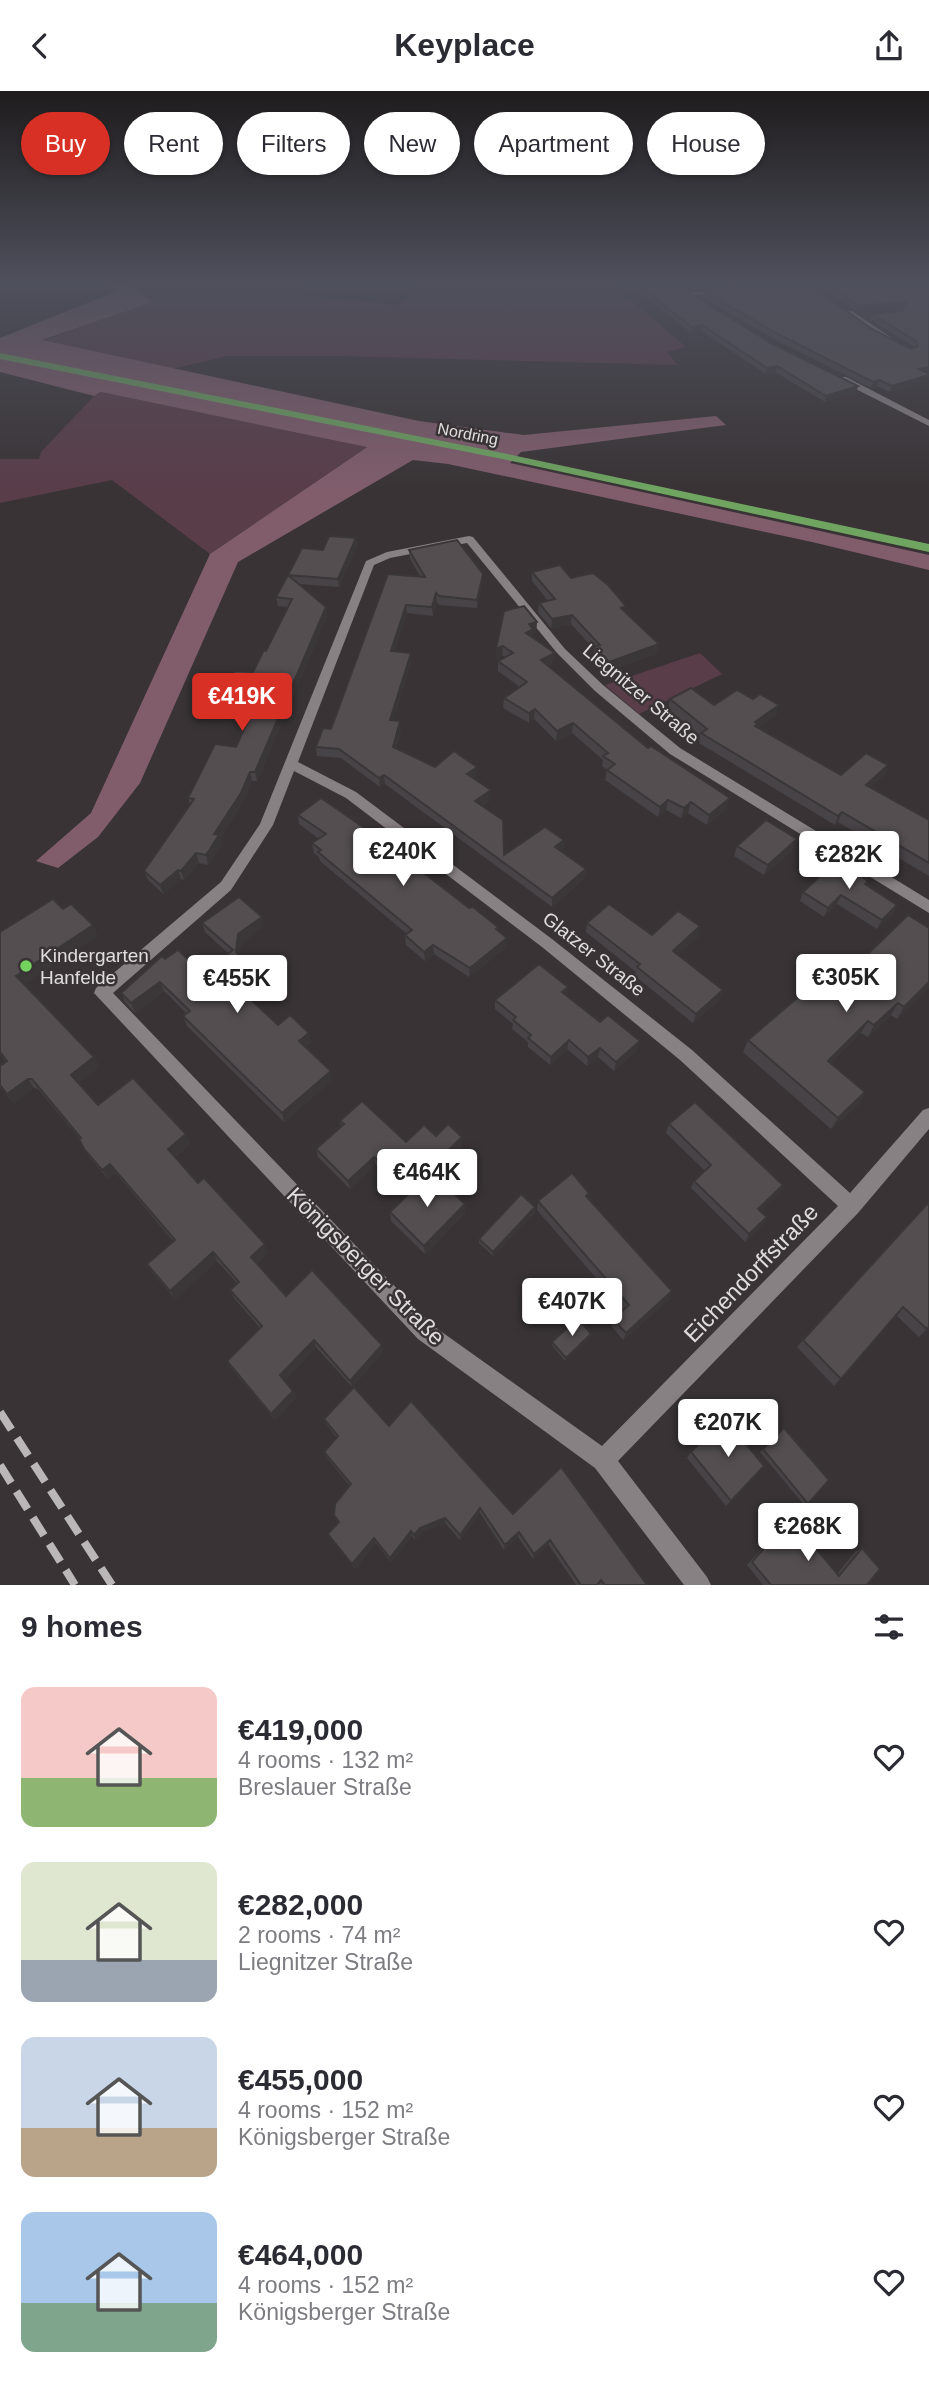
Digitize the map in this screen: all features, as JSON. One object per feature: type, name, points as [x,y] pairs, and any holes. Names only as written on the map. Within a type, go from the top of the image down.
[{"type":"main road","name":"Nordring","points":[[0,356],[512,459],[929,548]]},
{"type":"street","points":[[831,374],[929,423]]},
{"type":"street","name":"Liegnitzer Straße","points":[[289,763],[370,563],[387,555],[469,539],[561,651],[599,688],[675,751],[929,907]]},
{"type":"street","name":"Königsberger Straße","points":[[289,763],[266,825],[226,886],[102,993],[425,1332],[603,1460],[699,1585]]},
{"type":"street","name":"Glatzer Straße","points":[[289,763],[352,795],[547,943],[687,1055],[851,1206]]},
{"type":"street","name":"Eichendorffstraße","points":[[603,1460],[851,1206],[929,1117]]},
{"type":"shaded area","points":[[0,352],[97,352],[419,421],[524,435],[716,416],[726,425],[521,452],[510,463],[929,555],[929,570],[812,542],[448,464],[413,460],[238,562],[140,783],[98,837],[58,868],[36,861],[91,813],[210,554],[367,447],[101,392],[94,396],[0,372]]},
{"type":"shaded area","points":[[92,352],[668,352],[677,365],[340,356],[227,356],[172,369]]},
{"type":"shaded area","points":[[101,392],[368,446],[210,554],[112,480],[0,503],[0,459],[39,459],[41,452],[94,396]]},
{"type":"shaded area","points":[[700,653],[722,674],[639,714],[605,685]]},
{"type":"building","points":[[742,352],[789,352],[858,386],[826,396],[777,366],[767,368]]},
{"type":"building","points":[[813,352],[929,352],[929,367],[919,369],[929,375],[892,386],[879,380],[873,382]]},
{"type":"building","points":[[329,536],[356,538],[338,579],[288,575],[302,548],[323,550]]},
{"type":"building","points":[[457,540],[483,574],[477,600],[439,596],[436,593],[432,607],[406,605],[391,651],[411,653],[390,720],[400,721],[393,747],[435,767],[454,751],[477,767],[467,774],[491,790],[475,801],[503,820],[504,855],[545,827],[564,840],[555,847],[586,869],[552,898],[384,775],[379,778],[339,749],[316,747],[323,728],[331,729],[388,574],[425,577],[409,550]]},
{"type":"building","points":[[560,565],[571,578],[593,573],[608,585],[626,606],[621,608],[659,644],[609,662],[594,647],[600,645],[572,615],[552,619],[539,603],[555,599],[532,572]]},
{"type":"building","points":[[288,575],[326,607],[255,772],[250,772],[241,793],[214,834],[219,835],[206,855],[196,853],[181,871],[178,870],[160,885],[144,871],[194,799],[188,798],[215,744],[236,747],[255,706],[211,701],[222,679],[230,680],[235,671],[253,672],[264,650],[266,651],[292,599],[276,597]]},
{"type":"building","points":[[524,606],[537,622],[529,624],[533,629],[526,633],[555,653],[541,660],[648,748],[651,746],[730,798],[709,815],[691,802],[684,808],[668,800],[660,807],[607,770],[615,764],[603,756],[608,753],[573,723],[557,731],[535,709],[529,713],[504,698],[527,682],[498,661],[513,653],[503,646],[496,649],[504,611]]},
{"type":"building","points":[[691,688],[714,705],[737,690],[753,699],[760,694],[779,705],[755,722],[758,724],[755,726],[841,775],[866,753],[888,765],[866,785],[929,820],[929,863],[842,812],[838,816],[701,733],[707,729],[670,699]]},
{"type":"building","points":[[321,798],[376,836],[469,908],[473,907],[507,938],[470,968],[433,945],[424,952],[405,935],[412,930],[318,852],[321,850],[312,843],[326,834],[298,815]]},
{"type":"building","points":[[766,820],[797,839],[768,865],[737,846]]},
{"type":"building","points":[[836,861],[868,881],[865,884],[897,905],[882,920],[841,895],[828,908],[803,892]]},
{"type":"building","points":[[239,897],[262,917],[238,934],[236,952],[251,966],[231,981],[278,1025],[290,1015],[309,1033],[299,1041],[331,1071],[282,1113],[183,1016],[190,1011],[160,982],[131,1003],[121,993],[162,956],[165,959],[178,950],[203,973],[233,950],[202,923]]},
{"type":"building","points":[[53,899],[63,909],[71,904],[93,925],[16,976],[94,1057],[71,1075],[98,1105],[133,1078],[186,1134],[168,1149],[198,1183],[204,1178],[265,1244],[251,1257],[286,1296],[312,1270],[382,1345],[350,1381],[314,1340],[280,1375],[293,1391],[271,1414],[227,1361],[262,1326],[230,1290],[239,1282],[213,1252],[170,1291],[147,1264],[175,1240],[110,1164],[102,1170],[84,1149],[79,1139],[81,1138],[32,1079],[7,1094],[0,1085],[0,1066],[7,1061],[0,1052],[0,932]]},
{"type":"building","points":[[609,904],[652,935],[678,911],[700,926],[673,951],[723,990],[696,1014],[637,967],[640,964],[587,923]]},
{"type":"building","points":[[908,915],[929,928],[929,982],[904,1007],[898,1003],[874,1025],[868,1021],[828,1061],[865,1092],[838,1118],[748,1040],[817,981],[824,986],[830,980],[836,985]]},
{"type":"building","points":[[539,964],[568,987],[562,992],[600,1022],[608,1015],[640,1041],[616,1062],[600,1048],[588,1057],[569,1040],[551,1057],[528,1038],[531,1035],[513,1020],[516,1017],[495,1000]]},
{"type":"building","points":[[362,1101],[406,1142],[424,1125],[436,1136],[448,1124],[462,1137],[425,1173],[400,1150],[384,1165],[374,1157],[348,1181],[316,1149],[344,1124],[340,1121]]},
{"type":"building","points":[[695,1102],[783,1185],[758,1209],[767,1217],[749,1234],[694,1181],[711,1165],[669,1124]]},
{"type":"building","points":[[431,1172],[465,1204],[424,1246],[390,1212]]},
{"type":"building","points":[[572,1173],[589,1193],[586,1196],[672,1291],[626,1333],[613,1319],[629,1305],[538,1201]]},
{"type":"building","points":[[521,1194],[535,1207],[493,1252],[479,1239]]},
{"type":"building","points":[[929,1202],[929,1327],[927,1329],[903,1307],[841,1379],[803,1340]]},
{"type":"building","points":[[578,1318],[591,1334],[566,1358],[552,1342]]},
{"type":"building","points":[[354,1387],[389,1426],[411,1401],[513,1514],[561,1467],[647,1585],[605,1585],[601,1580],[597,1585],[581,1585],[550,1540],[534,1554],[519,1532],[505,1545],[480,1508],[460,1535],[445,1518],[420,1528],[414,1535],[411,1531],[390,1558],[374,1538],[352,1564],[328,1534],[339,1522],[334,1515],[335,1504],[351,1484],[324,1452],[338,1436],[324,1419]]},
{"type":"building","points":[[725,1418],[764,1466],[731,1501],[691,1452]]},
{"type":"building","points":[[784,1428],[829,1480],[808,1504],[763,1449]]},
{"type":"building","points":[[790,1518],[839,1576],[862,1548],[880,1569],[867,1585],[771,1585],[752,1562]]},
{"type":"railway","points":[[0,1412],[112,1585]]},
{"type":"railway","points":[[0,1465],[75,1585]]},
{"type":"place","name":"Kindergarten Hanfelde","points":[[26,966]]}]
